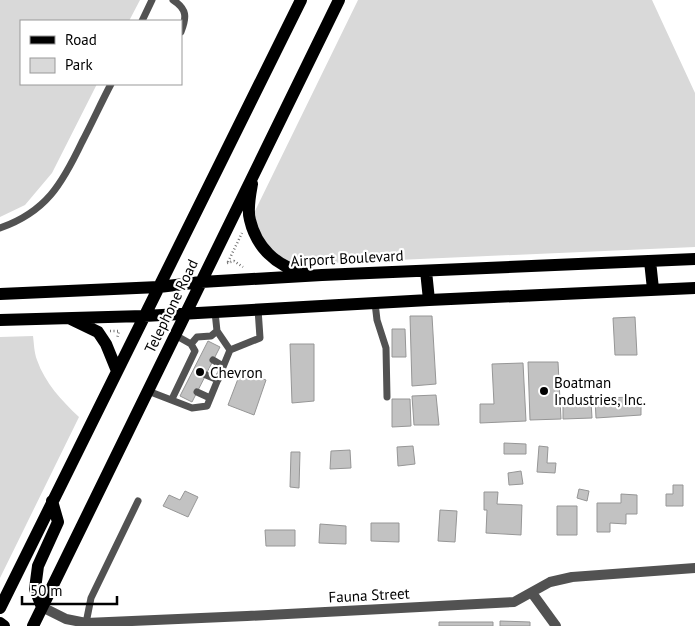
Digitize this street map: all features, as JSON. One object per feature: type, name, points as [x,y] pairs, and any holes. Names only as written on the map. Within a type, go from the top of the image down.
[{"type":"main road","name":"Telephone Road","points":[[0,608],[301,0]]},
{"type":"main road","name":"Telephone Road","points":[[33,626],[339,0]]},
{"type":"main road","points":[[254,174],[249,218],[257,240],[272,258],[289,269],[322,275]]},
{"type":"main road","name":"Airport Boulevard","points":[[0,294],[158,287],[201,282],[322,275],[695,259]]},
{"type":"main road","points":[[650,262],[653,289]]},
{"type":"main road","points":[[426,271],[428,300]]},
{"type":"main road","points":[[0,320],[144,316],[428,300],[695,288]]},
{"type":"main road","points":[[66,317],[98,332],[106,344],[117,371]]},
{"type":"main road","points":[[42,607],[35,588],[38,566],[58,522],[52,501]]},
{"type":"main road","points":[[0,622],[4,626]]},
{"type":"street","name":"Fauna Street","points":[[42,607],[66,619],[86,623],[514,602],[550,582],[572,576],[695,568]]},
{"type":"street","points":[[532,593],[556,626]]},
{"type":"lane","points":[[142,20],[152,0]]},
{"type":"lane","points":[[173,0],[186,12],[185,24],[182,30]]},
{"type":"lane","points":[[0,228],[28,216],[42,205],[56,189],[69,169],[111,85]]},
{"type":"lane","points":[[375,303],[377,320],[386,348],[388,397]]},
{"type":"lane","points":[[148,391],[192,408],[207,406],[230,350],[260,338],[258,309]]},
{"type":"lane","points":[[215,312],[217,331],[230,350]]},
{"type":"lane","points":[[172,399],[191,367],[196,350],[197,337],[211,336],[217,331]]},
{"type":"lane","points":[[175,335],[196,350]]},
{"type":"lane","points":[[213,360],[224,366]]},
{"type":"lane","points":[[206,375],[218,380]]},
{"type":"lane","points":[[197,392],[210,398]]},
{"type":"lane","points":[[86,623],[91,598],[138,501]]},
{"type":"path","points":[[226,263],[244,230]]},
{"type":"green space","points":[[0,0],[140,0],[130,20],[20,20],[20,85],[96,85],[52,173],[25,205],[0,217]]},
{"type":"green space","points":[[358,0],[652,0],[695,93],[695,247],[307,264],[291,264],[280,258],[260,234],[255,211]]},
{"type":"green space","points":[[33,336],[36,357],[49,384],[79,417],[0,578],[0,337]]},
{"type":"building","points":[[410,316],[432,316],[436,384],[412,386]]},
{"type":"building","points":[[635,317],[637,355],[615,355],[613,318]]},
{"type":"building","points":[[392,329],[405,329],[406,357],[392,357]]},
{"type":"building","name":"Chevron","points":[[208,341],[220,347],[192,402],[180,396]]},
{"type":"building","points":[[290,344],[314,344],[314,401],[292,403]]},
{"type":"building","name":"Boatman Industries, Inc.","points":[[528,362],[558,362],[561,419],[530,420]]},
{"type":"building","points":[[523,363],[526,421],[480,423],[480,404],[494,404],[492,364]]},
{"type":"building","points":[[241,371],[266,380],[254,415],[228,405]]},
{"type":"building","points":[[436,395],[439,425],[414,425],[412,396]]},
{"type":"building","points":[[641,397],[641,415],[596,418],[595,398]]},
{"type":"building","points":[[392,399],[410,399],[411,426],[392,427]]},
{"type":"building","points":[[591,401],[592,418],[563,419],[563,402]]},
{"type":"building","points":[[504,443],[526,444],[526,454],[504,454]]},
{"type":"building","points":[[413,446],[415,464],[398,466],[397,447]]},
{"type":"building","points":[[539,446],[548,447],[547,463],[556,463],[555,473],[537,472]]},
{"type":"building","points":[[350,450],[351,468],[330,469],[331,451]]},
{"type":"building","points":[[291,452],[300,452],[299,488],[290,487]]},
{"type":"building","points":[[521,471],[523,484],[509,485],[508,473]]},
{"type":"building","points":[[673,485],[683,485],[683,506],[666,506],[666,494],[673,494]]},
{"type":"building","points":[[579,489],[589,491],[587,501],[577,498]]},
{"type":"building","points":[[185,491],[198,497],[188,517],[163,506],[169,495],[180,500]]},
{"type":"building","points":[[484,492],[498,492],[497,504],[522,505],[521,535],[486,533],[487,510],[484,510]]},
{"type":"building","points":[[621,494],[637,495],[637,514],[626,514],[626,524],[610,523],[610,532],[597,532],[597,503],[621,503]]},
{"type":"building","points":[[557,506],[577,506],[577,535],[557,535]]},
{"type":"building","points":[[440,510],[457,511],[455,542],[438,541]]},
{"type":"building","points":[[371,523],[399,523],[399,542],[371,541]]},
{"type":"building","points":[[320,524],[346,526],[346,544],[319,543]]},
{"type":"building","points":[[265,530],[295,530],[295,546],[266,546]]},
{"type":"building","points":[[500,621],[530,622],[530,626],[500,626]]},
{"type":"building","points":[[439,622],[493,622],[493,626],[439,626]]},
{"type":"place","name":"Chevron","points":[[200,372]]},
{"type":"place","name":"Boatman Industries, Inc.","points":[[544,391]]}]
